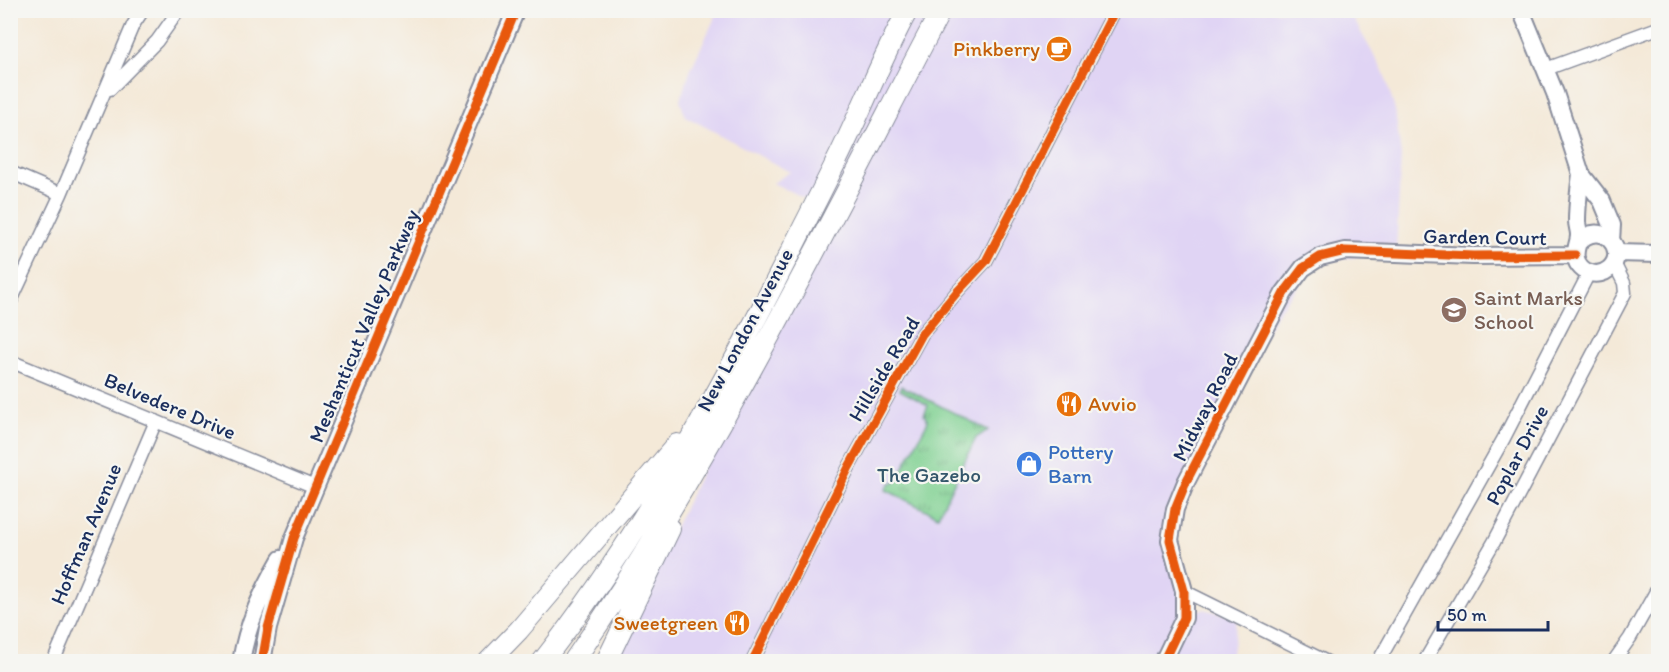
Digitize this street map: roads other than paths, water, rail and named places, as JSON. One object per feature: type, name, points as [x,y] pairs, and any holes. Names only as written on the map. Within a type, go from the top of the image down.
[{"type":"main road","name":"New London Avenue","points":[[542,662],[600,584],[642,521],[703,415],[834,166],[908,10]]},
{"type":"main road","name":"New London Avenue","points":[[573,662],[697,468],[750,373],[941,10]]},
{"type":"main road","points":[[488,662],[519,630],[703,415]]},
{"type":"main road","points":[[606,662],[660,554],[697,468]]},
{"type":"street","points":[[10,303],[61,194],[133,25],[143,10]]},
{"type":"street","points":[[105,94],[157,41],[179,10]]},
{"type":"street","name":"Meshanticut Valley Parkway","points":[[262,662],[270,620],[294,538],[516,10]]},
{"type":"street","name":"Hillside Road","points":[[752,662],[881,407],[922,334],[986,261],[1115,10]]},
{"type":"street","points":[[1521,10],[1546,69],[1581,174],[1602,201],[1612,225],[1614,252],[1605,272],[1589,273],[1580,267],[1577,249],[1577,215],[1581,174]]},
{"type":"street","points":[[1546,69],[1659,28]]},
{"type":"street","points":[[10,172],[61,194]]},
{"type":"street","points":[[1577,249],[1589,234],[1596,233],[1602,234],[1614,252]]},
{"type":"street","name":"Garden Court","points":[[1395,254],[1534,256],[1577,249]]},
{"type":"street","name":"Midway Road","points":[[1163,662],[1184,618],[1184,591],[1170,540],[1175,509],[1191,473],[1284,293],[1303,268],[1320,257],[1345,251],[1395,254]]},
{"type":"street","points":[[1614,252],[1659,254]]},
{"type":"street","name":"Poplar Drive","points":[[1424,662],[1494,542],[1625,293],[1614,252]]},
{"type":"street","name":"Poplar Drive","points":[[1378,662],[1504,438],[1589,273]]},
{"type":"street","name":"Belvedere Drive","points":[[10,361],[315,487]]},
{"type":"street","name":"Hoffman Avenue","points":[[52,662],[156,421]]},
{"type":"street","name":"Meshanticut Valley Parkway","points":[[241,662],[257,603],[294,538]]},
{"type":"street","points":[[1613,662],[1659,588]]},
{"type":"street","points":[[1184,591],[1327,662]]},
{"type":"place","name":"Pinkberry","points":[[1059,49]]},
{"type":"place","name":"Saint Marks School","points":[[1454,310]]},
{"type":"place","name":"Avvio","points":[[1069,404]]},
{"type":"place","name":"Pottery Barn","points":[[1029,464]]},
{"type":"place","name":"Sweetgreen","points":[[737,623]]},
{"type":"park label","name":"The Gazebo","points":[[929,475]]}]
